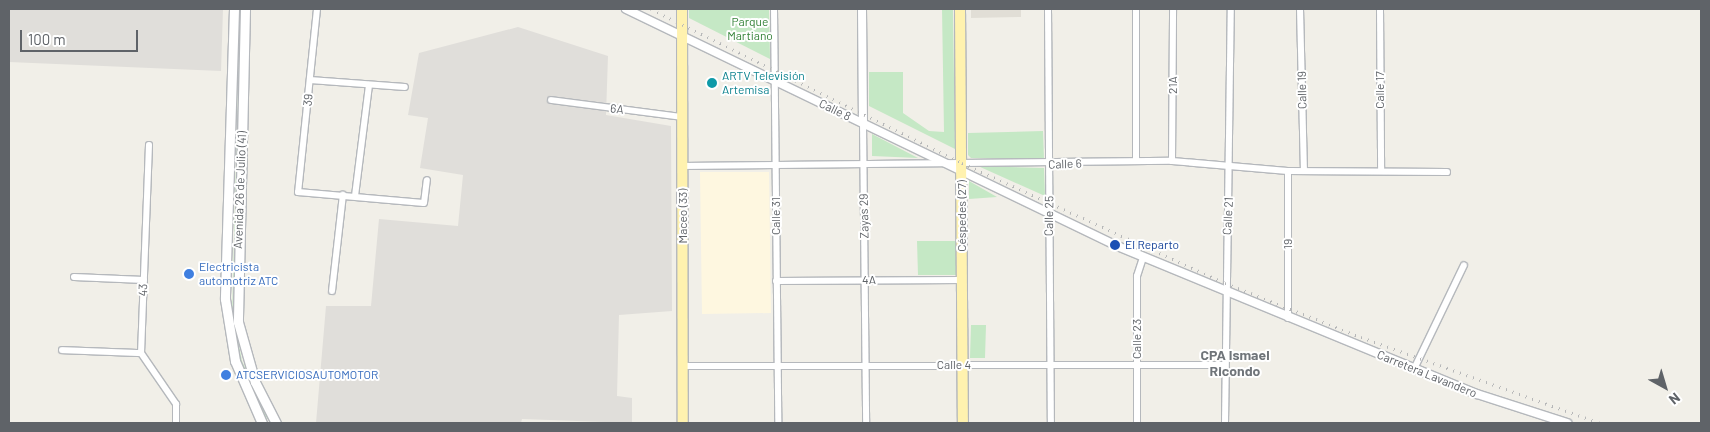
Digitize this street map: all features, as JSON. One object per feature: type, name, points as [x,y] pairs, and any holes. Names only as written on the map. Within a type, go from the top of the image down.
[{"type":"main road","name":"Avenida 26 de Julio (41)","points":[[234,9],[225,299],[235,361],[262,423]]},
{"type":"main road","name":"Avenida 26 de Julio (41)","points":[[245,9],[238,322],[255,382],[276,423]]},
{"type":"main road","name":"Maceo (33)","points":[[682,9],[684,423]]},
{"type":"main road","name":"Céspedes (27)","points":[[960,9],[963,423]]},
{"type":"street","name":"39","points":[[317,9],[298,192],[342,196]]},
{"type":"street","name":"Calle 8","points":[[626,9],[945,164],[962,167],[1048,214],[1143,257]]},
{"type":"street","name":"Calle 31","points":[[774,9],[778,423]]},
{"type":"street","name":"Zayas 29","points":[[862,9],[866,423]]},
{"type":"street","name":"Calle 25","points":[[1048,9],[1051,423]]},
{"type":"street","points":[[1136,9],[1136,161]]},
{"type":"street","name":"21A","points":[[1172,161],[1173,9]]},
{"type":"street","name":"Calle 21","points":[[1225,423],[1225,292],[1230,167],[1231,9]]},
{"type":"street","name":"Calle 19","points":[[1300,9],[1304,171]]},
{"type":"street","name":"Calle 17","points":[[1380,9],[1381,171]]},
{"type":"street","points":[[310,80],[405,87]]},
{"type":"street","points":[[356,196],[369,85]]},
{"type":"street","name":"6A","points":[[551,100],[682,117]]},
{"type":"street","name":"43","points":[[141,352],[149,145]]},
{"type":"street","name":"Calle 6","points":[[962,167],[1172,161],[1288,171],[1447,172]]},
{"type":"street","points":[[682,166],[776,166],[864,163],[945,164]]},
{"type":"street","name":"19","points":[[1288,171],[1288,318]]},
{"type":"street","points":[[332,291],[342,196],[424,203],[426,180]]},
{"type":"street","name":"Carretera Lavandero","points":[[1143,257],[1414,369],[1567,423]]},
{"type":"street","name":"Calle 23","points":[[1137,423],[1137,276],[1143,257]]},
{"type":"street","points":[[1414,369],[1464,265]]},
{"type":"street","points":[[74,277],[144,280]]},
{"type":"street","name":"4A","points":[[776,281],[962,280]]},
{"type":"street","points":[[62,350],[141,352],[176,404],[176,423]]},
{"type":"street","name":"Calle 4","points":[[683,366],[1225,365]]},
{"type":"shaded area","points":[[9,9],[223,9],[221,71],[9,62]]},
{"type":"shaded area","points":[[971,9],[1021,9],[1021,17],[971,18]]},
{"type":"shaded area","points":[[518,27],[608,56],[606,115],[671,126],[672,311],[619,315],[617,396],[632,398],[632,423],[522,419],[521,423],[316,423],[326,306],[371,306],[379,219],[458,226],[463,175],[420,168],[428,118],[408,115],[419,53]]},
{"type":"shaded area","points":[[700,172],[769,172],[771,313],[702,314]]},
{"type":"green space","points":[[240,9],[233,314],[242,361],[271,423],[261,411],[240,361],[232,317]]},
{"type":"green space","name":"Parque Martiano","points":[[689,9],[769,9],[770,59],[689,18]]},
{"type":"green space","points":[[942,9],[953,9],[955,149],[869,106],[869,72],[903,72],[903,113],[929,131],[944,132]]},
{"type":"green space","points":[[1043,131],[1044,159],[971,158],[968,155],[968,133]]},
{"type":"green space","points":[[872,134],[918,158],[872,156]]},
{"type":"green space","points":[[978,166],[1044,168],[1045,196]]},
{"type":"green space","points":[[969,181],[997,197],[969,199]]},
{"type":"green space","points":[[917,241],[958,241],[957,275],[918,275]]},
{"type":"green space","points":[[971,325],[986,325],[985,358],[970,358]]},
{"type":"railway","points":[[651,9],[962,163],[1225,283],[1361,337],[1600,423]]},
{"type":"place","name":"ARTV Televisión Artemisa","points":[[712,83]]},
{"type":"place","name":"El Reparto","points":[[1115,245]]},
{"type":"place","name":"Electricista automotriz ATC","points":[[189,274]]},
{"type":"place","name":"ATCSERVICIOSAUTOMOTOR","points":[[226,375]]},
{"type":"district","name":"CPA Ismael Ricondo","points":[[1235,364]]}]
